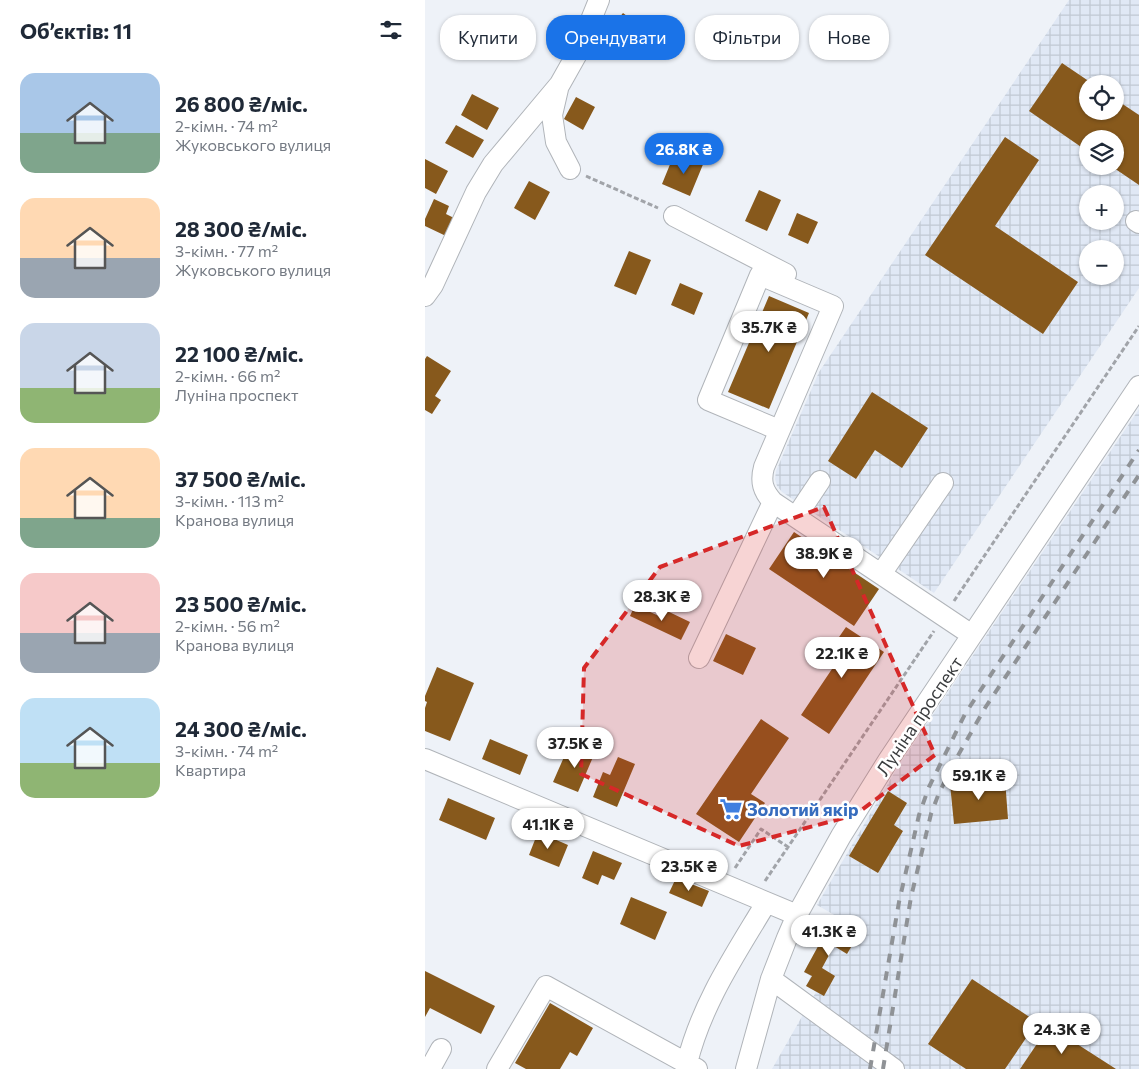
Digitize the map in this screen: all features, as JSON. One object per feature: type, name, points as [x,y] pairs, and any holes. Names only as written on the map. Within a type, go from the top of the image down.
[{"type":"street","points":[[425,296],[433,285],[476,192],[493,164],[559,84],[578,52],[599,0]]},
{"type":"street","points":[[559,84],[552,115],[556,142],[570,168]]},
{"type":"street","points":[[674,216],[823,293],[833,306]]},
{"type":"street","points":[[779,430],[708,400],[760,276],[833,306]]},
{"type":"street","points":[[833,306],[763,467],[761,476],[762,486],[773,502],[972,635]]},
{"type":"street","name":"Луніна проспект","points":[[746,1069],[771,979],[797,915],[841,836],[889,759],[1139,386]]},
{"type":"street","points":[[796,517],[820,481]]},
{"type":"street","points":[[881,574],[943,483]]},
{"type":"street","points":[[699,658],[773,502]]},
{"type":"street","points":[[425,759],[797,915]]},
{"type":"street","points":[[497,1069],[546,986],[692,1066],[696,1031],[709,999],[766,903]]},
{"type":"street","points":[[771,979],[894,1069]]},
{"type":"street","points":[[430,1069],[441,1049]]},
{"type":"path","points":[[570,168],[674,216]]},
{"type":"path","points":[[723,885],[761,829],[788,847]]},
{"type":"highlighted area","points":[[824,507],[935,755],[855,815],[739,846],[581,774],[584,668],[660,567]]},
{"type":"shaded area","points":[[1069,0],[1139,0],[1139,288],[934,593],[782,492],[777,486],[775,479],[776,471],[819,372]]},
{"type":"shaded area","points":[[1139,409],[1139,1069],[772,1069],[816,992],[806,986],[811,976],[804,972],[822,939],[830,943],[843,920],[817,905],[897,768]]},
{"type":"building","points":[[1062,63],[1080,75],[1079,120],[1124,120],[1124,105],[1139,115],[1139,185],[1124,175],[1124,130],[1079,130],[1079,145],[1029,111]]},
{"type":"building","points":[[472,94],[499,108],[487,130],[461,115]]},
{"type":"building","points":[[576,97],[595,107],[583,130],[564,119]]},
{"type":"building","points":[[456,125],[484,140],[473,158],[445,143]]},
{"type":"building","points":[[1005,137],[1039,160],[995,226],[1078,282],[1043,334],[925,255]]},
{"type":"building","points":[[688,154],[704,162],[690,196],[662,184],[671,162],[683,167]]},
{"type":"building","points":[[425,159],[448,171],[436,194],[425,188]]},
{"type":"building","points":[[529,181],[550,192],[535,220],[514,208]]},
{"type":"building","points":[[759,190],[781,200],[767,231],[745,221]]},
{"type":"building","points":[[434,199],[449,206],[446,214],[454,218],[446,236],[425,226],[425,219]]},
{"type":"building","points":[[797,213],[818,222],[808,244],[788,235]]},
{"type":"building","points":[[629,251],[651,260],[636,295],[614,286]]},
{"type":"building","points":[[680,283],[703,293],[694,315],[671,305]]},
{"type":"building","points":[[769,296],[809,313],[769,409],[728,392]]},
{"type":"building","points":[[427,356],[451,371],[435,396],[441,400],[432,414],[425,410],[425,359]]},
{"type":"building","points":[[872,392],[928,428],[902,468],[875,450],[856,479],[828,461]]},
{"type":"building","points":[[794,532],[879,589],[854,626],[769,569]]},
{"type":"building","points":[[635,605],[661,617],[665,610],[690,622],[681,640],[630,616]]},
{"type":"building","points":[[846,627],[884,652],[829,734],[801,715],[832,669],[821,663]]},
{"type":"building","points":[[726,634],[756,648],[743,675],[713,661]]},
{"type":"building","points":[[437,667],[474,683],[450,741],[425,731],[425,708],[427,702],[425,701],[425,696]]},
{"type":"building","points":[[761,719],[789,738],[751,794],[765,803],[739,842],[696,814]]},
{"type":"building","points":[[490,739],[528,755],[520,775],[482,759]]},
{"type":"building","points":[[583,744],[596,750],[578,792],[553,782],[564,757],[575,762]]},
{"type":"building","points":[[618,757],[635,764],[617,807],[593,797],[603,772],[610,775]]},
{"type":"building","points":[[1005,779],[1008,819],[954,824],[950,784]]},
{"type":"building","points":[[888,791],[907,803],[894,825],[903,831],[878,873],[849,856]]},
{"type":"building","points":[[448,798],[495,818],[486,840],[439,820]]},
{"type":"building","points":[[538,832],[568,845],[559,867],[529,855]]},
{"type":"building","points":[[593,851],[622,863],[614,880],[602,875],[598,885],[582,878]]},
{"type":"building","points":[[676,878],[709,891],[702,907],[669,893]]},
{"type":"building","points":[[631,897],[667,912],[655,940],[620,924]]},
{"type":"building","points":[[843,920],[861,930],[847,954],[834,946],[822,968],[835,976],[824,996],[806,986],[812,976],[804,972],[822,939],[830,943]]},
{"type":"building","points":[[425,971],[495,1006],[481,1034],[430,1008],[425,1017]]},
{"type":"building","points":[[972,979],[1037,1022],[1005,1069],[966,1069],[928,1044]]},
{"type":"building","points":[[550,1003],[593,1028],[577,1056],[570,1052],[560,1069],[526,1069],[515,1063]]},
{"type":"building","points":[[1049,1026],[1116,1069],[1020,1069]]},
{"type":"railway","points":[[870,1069],[899,902],[919,815],[929,787],[965,714],[1139,450]]},
{"type":"railway","points":[[883,1069],[911,897],[931,814],[939,793],[985,708],[1139,475]]},
{"type":"place","name":"Золотий якір","points":[[731,809]]}]
